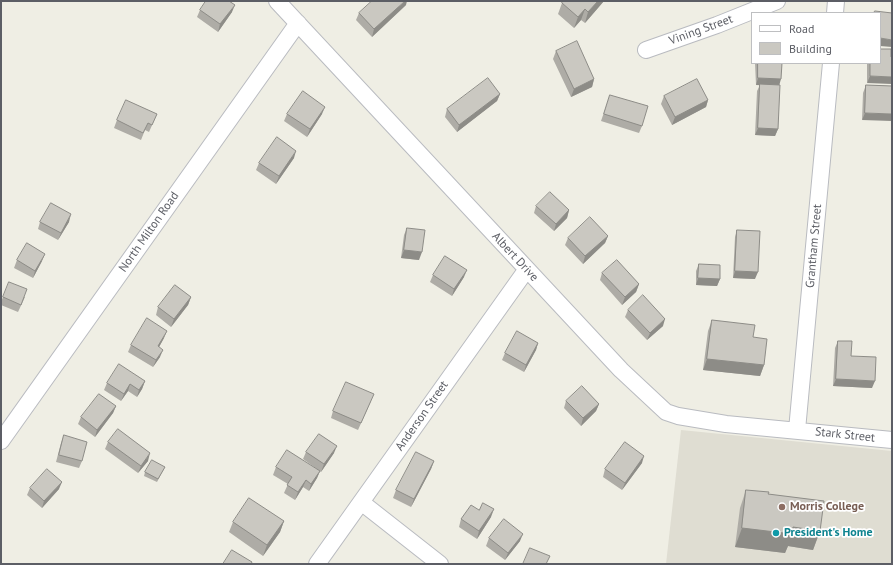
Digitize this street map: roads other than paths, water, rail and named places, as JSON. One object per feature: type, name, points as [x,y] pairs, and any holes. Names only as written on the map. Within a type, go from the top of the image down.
[{"type":"street","name":"Albert Drive","points":[[278,1],[621,370],[666,412],[678,416],[726,424],[797,430]]},
{"type":"street","name":"Vining Street","points":[[646,50],[717,25],[778,1]]},
{"type":"street","points":[[835,12],[836,1]]},
{"type":"street","name":"North Milton Road","points":[[1,441],[298,23]]},
{"type":"street","name":"Grantham Street","points":[[797,430],[831,64]]},
{"type":"street","name":"Anderson Street","points":[[317,564],[527,269]]},
{"type":"street","name":"Stark Street","points":[[797,430],[892,440]]},
{"type":"street","points":[[361,502],[440,564]]},
{"type":"place","name":"Morris College","points":[[782,507]]},
{"type":"place","name":"President's Home","points":[[776,533]]}]
